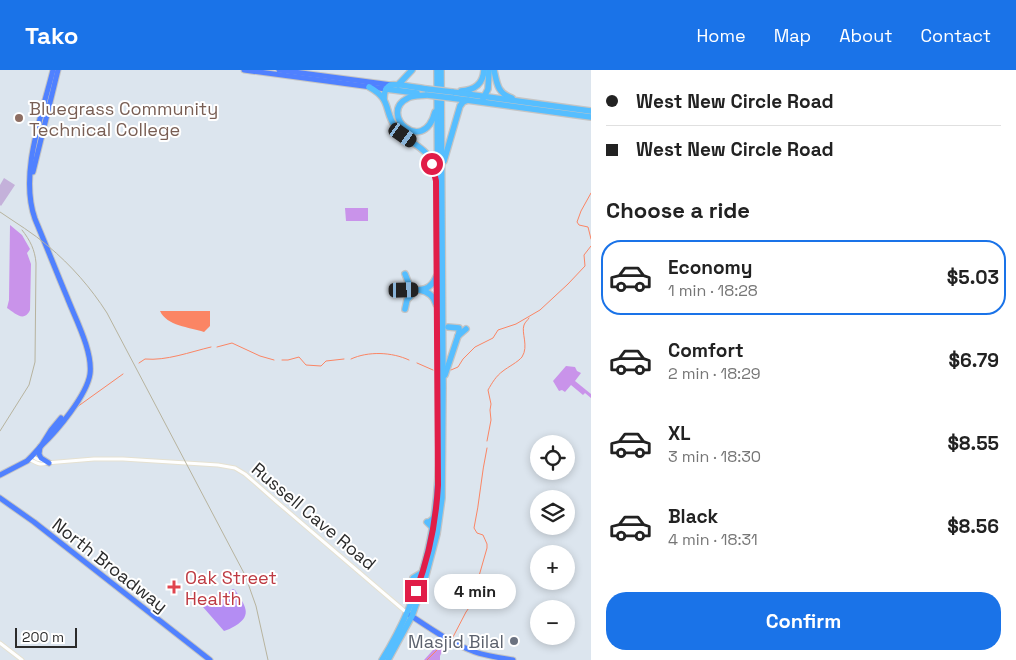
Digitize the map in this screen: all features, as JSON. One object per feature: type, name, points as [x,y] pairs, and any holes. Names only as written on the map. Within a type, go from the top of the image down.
[{"type":"highway","points":[[384,100],[386,90],[395,85],[412,70]]},
{"type":"highway","points":[[388,660],[425,579],[437,534],[442,498],[437,310],[437,70]]},
{"type":"highway","points":[[382,660],[410,614],[418,588],[414,578],[423,572],[433,528],[426,522],[435,518],[441,445],[443,387],[442,70]]},
{"type":"highway","points":[[452,95],[476,87],[483,79],[484,70]]},
{"type":"highway","points":[[478,102],[485,96],[489,84],[489,70]]},
{"type":"highway","points":[[494,70],[502,93],[528,102]]},
{"type":"highway","points":[[395,85],[427,92]]},
{"type":"highway","points":[[369,87],[380,93],[393,124],[398,130],[427,153],[436,181]]},
{"type":"highway","points":[[386,90],[485,96],[591,112]]},
{"type":"highway","points":[[427,92],[403,101],[399,107],[398,119],[402,126],[413,132],[427,128],[433,119],[437,100]]},
{"type":"highway","points":[[452,95],[478,102],[591,116]]},
{"type":"highway","points":[[442,168],[459,109],[463,102],[468,100]]},
{"type":"highway","points":[[429,290],[438,270]]},
{"type":"highway","points":[[404,274],[410,284],[418,290]]},
{"type":"highway","points":[[404,290],[429,290]]},
{"type":"highway","points":[[405,309],[407,300],[418,290]]},
{"type":"highway","points":[[429,290],[435,300],[437,310]]},
{"type":"highway","points":[[442,316],[448,327],[458,338]]},
{"type":"highway","points":[[443,387],[446,370],[458,338],[466,329]]},
{"type":"main road","points":[[0,475],[31,457],[54,432],[82,395],[88,382],[90,371],[87,347],[33,212],[30,198],[31,162],[53,70]]},
{"type":"main road","points":[[30,182],[58,70]]},
{"type":"main road","points":[[244,70],[386,90]]},
{"type":"main road","points":[[280,70],[395,85]]},
{"type":"main road","points":[[41,446],[39,454],[48,463]]},
{"type":"main road","name":"North Broadway","points":[[0,496],[13,504],[17,510],[210,660]]},
{"type":"main road","name":"Russell Cave Road","points":[[410,614],[438,634],[465,648],[513,660]]},
{"type":"street","points":[[31,457],[48,463]]},
{"type":"street","name":"Russell Cave Road","points":[[48,463],[94,459],[123,459],[216,464],[235,468],[245,474],[410,614]]},
{"type":"street","points":[[0,643],[22,660]]},
{"type":"shaded area","points":[[4,178],[15,185],[1,206],[0,185]]},
{"type":"shaded area","points":[[345,208],[368,208],[368,221],[346,221]]},
{"type":"shaded area","points":[[10,225],[22,235],[30,249],[27,253],[31,264],[30,310],[25,316],[19,316],[7,308],[9,300]]},
{"type":"shaded area","points":[[160,311],[210,311],[210,326],[204,332],[179,325],[168,320]]},
{"type":"shaded area","points":[[566,366],[575,367],[581,373],[575,381],[591,394],[591,398],[585,393],[583,395],[571,385],[565,392],[559,391],[553,381]]},
{"type":"shaded area","points":[[233,589],[244,605],[246,613],[241,622],[224,631],[203,607],[204,603],[220,593],[227,593]]},
{"type":"shaded area","points":[[442,640],[446,643],[440,660],[424,660]]},
{"type":"waterway","points":[[591,193],[577,222],[579,225],[588,227],[591,239]]},
{"type":"waterway","points":[[451,370],[458,367],[475,347],[493,338],[498,330],[516,324],[540,310],[585,266],[584,255],[591,246]]},
{"type":"waterway","points":[[487,441],[491,420],[491,404],[488,390],[498,375],[522,357],[525,348],[523,328],[529,318]]},
{"type":"waterway","points":[[217,347],[232,343],[260,356],[274,360]]},
{"type":"waterway","points":[[139,363],[145,359],[170,357],[211,347]]},
{"type":"waterway","points":[[351,359],[358,356],[380,354],[395,355],[409,360]]},
{"type":"waterway","points":[[282,360],[299,357],[306,365],[321,366],[326,361],[344,359]]},
{"type":"waterway","points":[[417,363],[433,370]]},
{"type":"waterway","points":[[77,407],[123,374]]},
{"type":"waterway","points":[[453,637],[478,590],[477,583],[487,548],[483,535],[477,533],[474,528],[487,448]]},
{"type":"waterway","points":[[427,660],[438,649],[448,644]]},
{"type":"railway","points":[[0,212],[48,246],[65,261],[107,313],[245,575],[256,606],[268,660]]},
{"type":"railway","points":[[0,431],[29,385],[35,362],[36,263],[32,245],[22,230]]},
{"type":"place","name":"Bluegrass Community Technical College","points":[[19,118]]},
{"type":"place","name":"Oak Street Health","points":[[174,587]]},
{"type":"place","name":"Masjid Bilal","points":[[514,641]]},
{"type":"route","points":[[416,591],[433,531],[438,485],[436,181],[432,164]]}]
